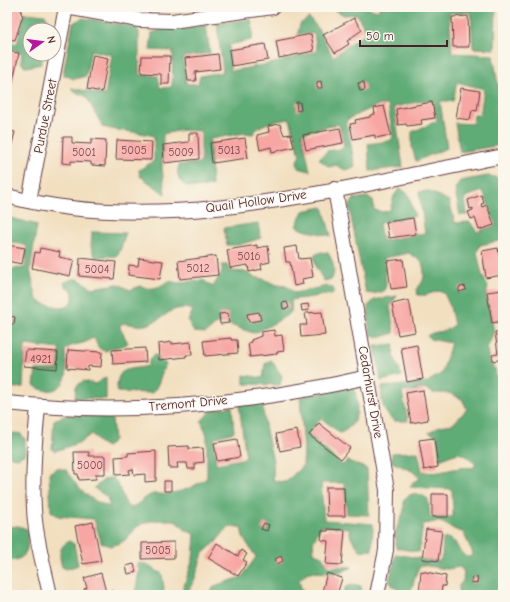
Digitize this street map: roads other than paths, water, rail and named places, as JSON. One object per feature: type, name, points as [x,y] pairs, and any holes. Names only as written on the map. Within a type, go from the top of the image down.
[{"type":"street","points":[[66,7],[139,20],[172,21],[273,7]]},
{"type":"street","name":"Purdue Street","points":[[29,201],[66,7]]},
{"type":"street","name":"Quail Hollow Drive","points":[[7,196],[29,201],[94,209],[168,211],[236,206],[335,189],[503,156]]},
{"type":"street","name":"Cedarhurst Drive","points":[[335,189],[387,490],[386,550],[377,595]]},
{"type":"street","name":"Tremont Drive","points":[[7,403],[38,406],[128,407],[226,400],[309,389],[368,377]]},
{"type":"street","points":[[38,406],[34,447],[34,508],[39,548],[50,595]]}]
